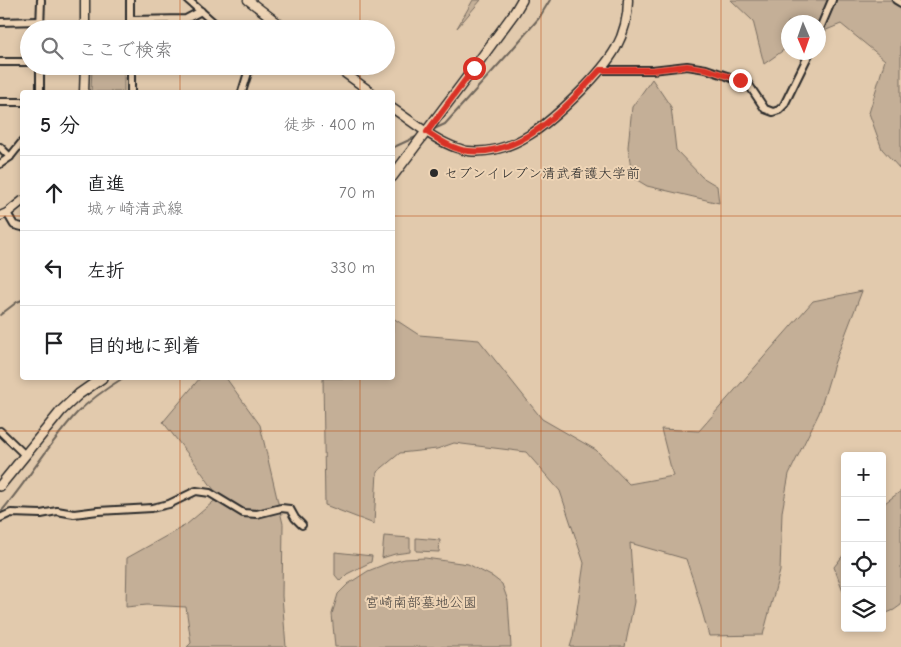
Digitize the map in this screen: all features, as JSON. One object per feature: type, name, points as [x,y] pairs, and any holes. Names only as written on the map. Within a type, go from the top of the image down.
[{"type":"main road","points":[[395,173],[425,135],[522,0]]},
{"type":"main road","points":[[0,486],[61,411],[79,394],[99,380]]},
{"type":"street","points":[[40,0],[40,20]]},
{"type":"street","points":[[85,0],[85,20]]},
{"type":"street","points":[[130,0],[130,20],[186,19],[201,11]]},
{"type":"street","points":[[188,0],[211,20]]},
{"type":"street","points":[[248,0],[274,20]]},
{"type":"street","points":[[395,110],[425,135],[467,152],[483,151],[511,144],[528,136],[547,123],[566,105],[600,70],[616,49],[622,35],[628,11],[628,0]]},
{"type":"street","points":[[826,15],[832,0]]},
{"type":"street","points":[[896,0],[901,3]]},
{"type":"street","points":[[0,22],[20,24]]},
{"type":"street","points":[[600,70],[652,70],[687,66],[706,69],[749,85],[765,109],[772,112],[779,110],[784,104],[806,60]]},
{"type":"street","points":[[0,62],[20,62]]},
{"type":"street","points":[[40,75],[40,90]]},
{"type":"street","points":[[84,90],[85,75]]},
{"type":"street","points":[[131,75],[131,90]]},
{"type":"street","points":[[243,90],[247,75]]},
{"type":"street","points":[[347,75],[368,90]]},
{"type":"street","points":[[0,102],[20,102]]},
{"type":"street","points":[[0,164],[10,157],[20,144]]},
{"type":"street","points":[[0,147],[10,157]]},
{"type":"street","points":[[20,203],[4,214],[14,225],[20,226]]},
{"type":"street","points":[[0,431],[25,455]]},
{"type":"street","points":[[0,518],[11,513],[41,514],[57,511],[74,514],[152,508],[169,504],[196,491],[210,493],[243,513],[257,514],[281,508],[290,509],[302,525]]},
{"type":"green space","points":[[473,0],[481,0],[457,28]]},
{"type":"green space","points":[[731,0],[901,0],[901,170],[882,149],[869,113],[885,60],[841,24],[826,30],[826,15],[781,15],[781,52],[764,64],[753,21]]},
{"type":"green space","points":[[92,75],[124,75],[124,90],[91,90]]},
{"type":"green space","points":[[652,79],[671,107],[676,150],[702,177],[717,186],[719,203],[647,186],[632,177],[628,147],[632,107]]},
{"type":"green space","points":[[862,291],[834,364],[819,413],[789,474],[782,512],[780,571],[763,635],[709,636],[686,559],[630,543],[634,602],[625,647],[570,647],[584,563],[560,491],[526,452],[454,443],[437,449],[400,453],[377,472],[374,524],[325,505],[323,380],[395,380],[395,319],[419,335],[479,340],[542,419],[596,450],[629,484],[673,476],[661,429],[699,431],[813,301]]},
{"type":"green space","points":[[198,380],[227,380],[260,425],[283,524],[282,596],[286,647],[187,647],[191,643],[186,607],[147,605],[126,607],[127,558],[186,525],[219,497],[163,422]]},
{"type":"green space","points":[[901,491],[901,605],[886,613],[886,542],[886,502]]},
{"type":"green space","points":[[384,536],[410,538],[410,552],[382,558]]},
{"type":"green space","points":[[416,538],[440,540],[439,552],[416,551]]},
{"type":"green space","points":[[335,552],[372,556],[371,562],[347,574],[340,581],[335,575]]},
{"type":"green space","name":"宮崎南部墓地公園","points":[[425,558],[468,564],[502,584],[508,601],[511,647],[335,647],[332,614],[338,594],[348,584],[368,571],[388,563],[405,559]]},
{"type":"green space","points":[[841,558],[841,585],[834,567]]},
{"type":"waterway","points":[[432,130],[445,124],[539,18],[550,0]]},
{"type":"waterway","points":[[395,147],[418,136]]},
{"type":"waterway","points":[[0,315],[20,301]]},
{"type":"waterway","points":[[0,513],[77,413],[99,394],[120,380]]},
{"type":"place","name":"セブンイレブン清武看護大学前","points":[[434,173]]},
{"type":"route","points":[[474,68],[427,132],[443,143],[467,152],[498,149],[528,136],[547,123],[600,70],[652,70],[687,66],[706,69],[740,80]]}]
